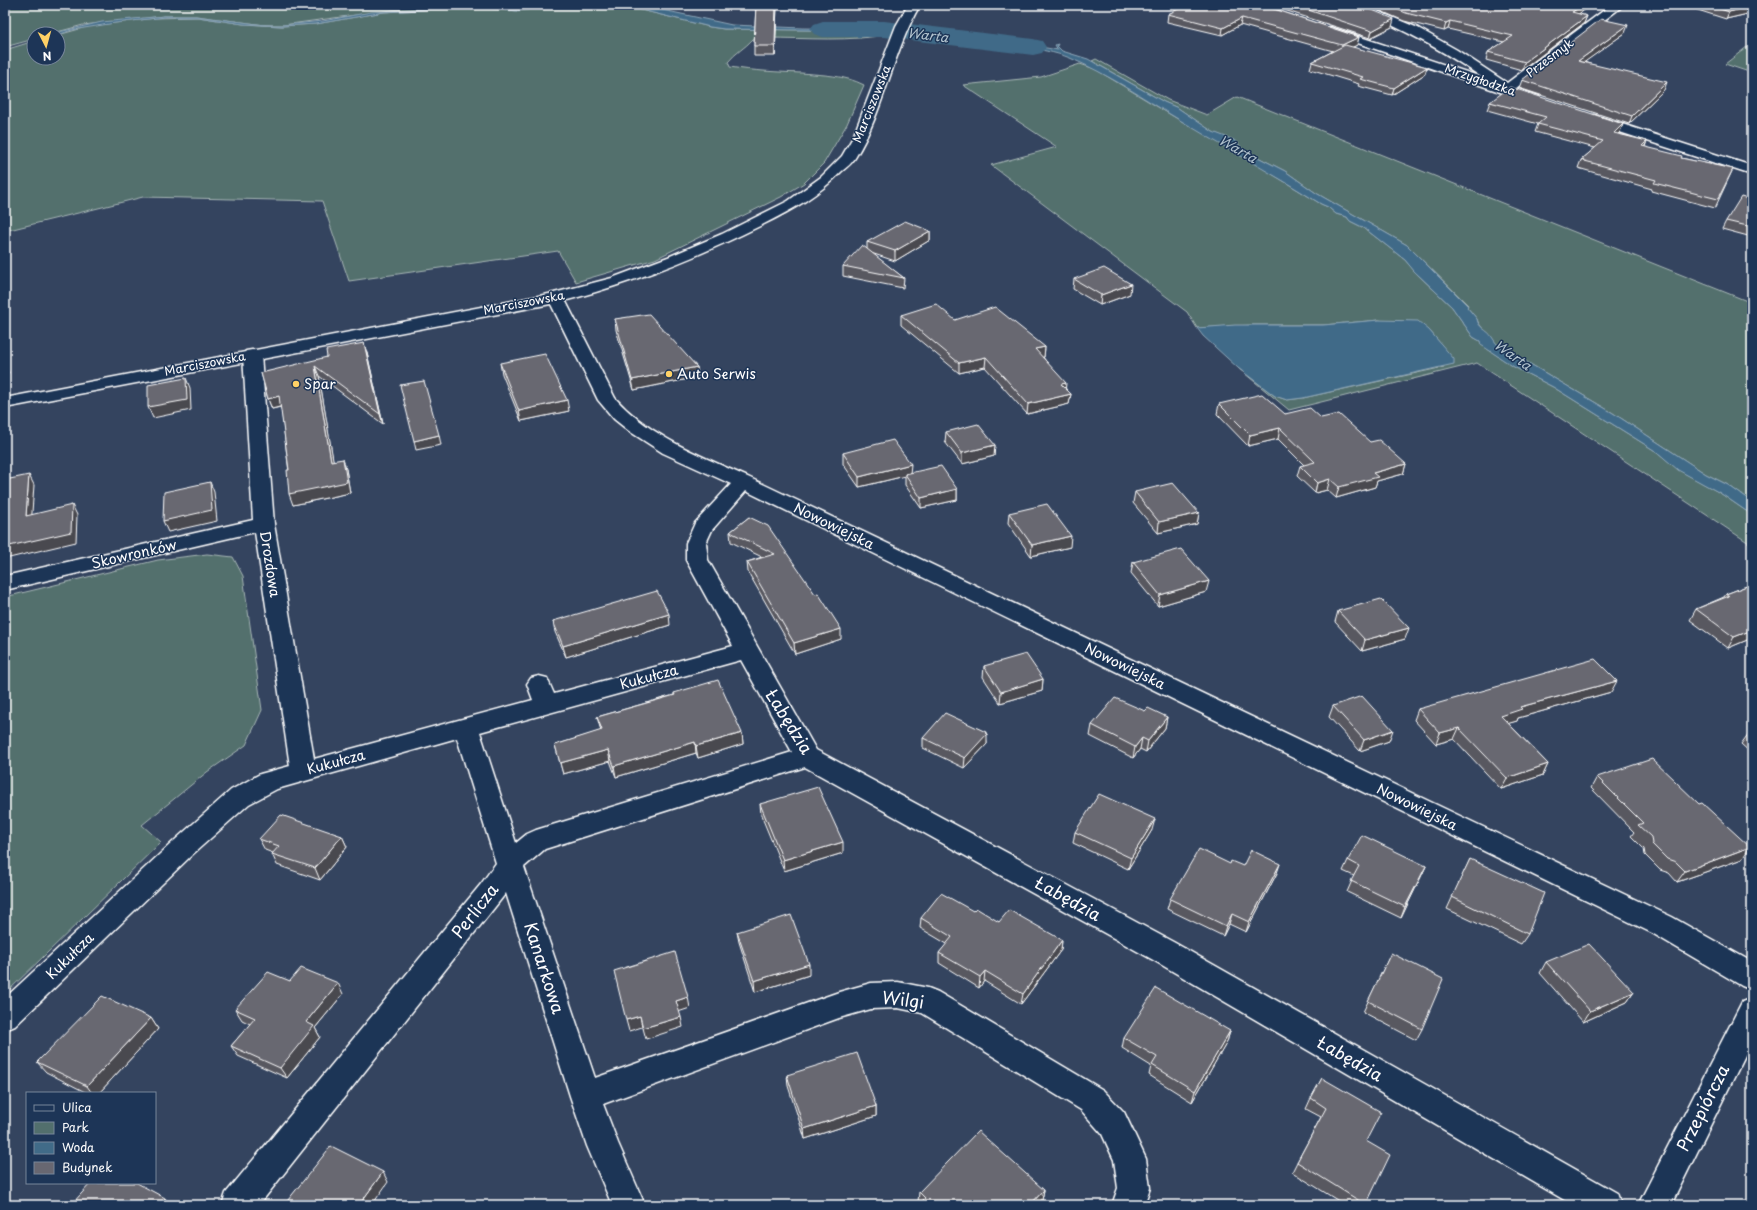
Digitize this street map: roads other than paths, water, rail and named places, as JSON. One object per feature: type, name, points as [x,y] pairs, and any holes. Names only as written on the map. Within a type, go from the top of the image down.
[{"type":"street","name":"Marciszowska","points":[[5,403],[556,298],[649,271],[793,204],[812,192],[848,158],[860,137],[900,32],[914,5]]},
{"type":"street","points":[[1353,5],[1391,20],[1444,47],[1466,59],[1507,89]]},
{"type":"street","name":"Przesmyk","points":[[1507,89],[1618,5]]},
{"type":"street","name":"Mrzygłodzka","points":[[1315,26],[1543,102]]},
{"type":"street","points":[[1579,114],[1752,171]]},
{"type":"street","name":"Nowowiejska","points":[[556,298],[607,400],[616,412],[631,424],[667,447],[743,482],[1662,925],[1752,977]]},
{"type":"street","name":"Drozdowa","points":[[252,355],[264,524],[303,771]]},
{"type":"street","name":"Łabędzia","points":[[743,482],[702,528],[696,544],[697,560],[807,757],[1165,952],[1605,1205]]},
{"type":"street","name":"Skowronków","points":[[5,583],[264,524]]},
{"type":"street","name":"Kukułcza","points":[[5,1017],[184,847],[240,797],[269,781],[466,728],[543,695],[747,650]]},
{"type":"street","name":"Kanarkowa","points":[[466,728],[511,863],[585,1096],[603,1146],[629,1205]]},
{"type":"street","name":"Perlicza","points":[[238,1205],[491,892],[511,863],[536,841],[807,757]]},
{"type":"street","name":"Wilgi","points":[[585,1096],[839,1004],[871,996],[898,995],[928,1001],[1092,1100],[1113,1123],[1130,1159],[1134,1188],[1128,1205]]},
{"type":"street","name":"Przepiórcza","points":[[1654,1205],[1752,1011]]},
{"type":"water","points":[[484,5],[520,9],[559,5],[518,11],[476,7],[384,12],[316,24],[282,26],[243,24],[198,17],[166,17],[115,23],[66,32],[66,30],[102,22],[164,16],[196,16],[265,25],[283,25],[323,21],[371,12]]},
{"type":"water","points":[[621,5],[640,5],[732,25],[802,28],[891,29],[890,31],[724,29],[710,27]]},
{"type":"water","points":[[918,28],[956,34],[949,40],[915,36]]},
{"type":"water","points":[[970,35],[1058,50],[1055,45],[1058,44],[1057,46],[1062,51],[1088,59],[1164,102],[1178,108],[1213,132],[1234,140],[1242,149],[1285,171],[1316,193],[1407,245],[1468,306],[1467,307],[1477,319],[1479,325],[1498,345],[1613,413],[1706,474],[1728,485],[1752,502],[1752,515],[1720,493],[1678,470],[1657,452],[1553,387],[1514,367],[1481,345],[1480,341],[1473,337],[1452,307],[1414,271],[1405,260],[1364,228],[1350,221],[1347,217],[1336,214],[1328,207],[1084,64],[1059,54],[1032,48],[963,42]]},
{"type":"water","points":[[1379,320],[1418,321],[1429,330],[1454,359],[1454,364],[1303,398],[1287,400],[1275,396],[1238,368],[1203,336],[1197,328],[1235,325],[1323,325]]},
{"type":"waterway","name":"Warta","points":[[823,29],[884,29],[1033,47]]},
{"type":"place","name":"Auto Serwis","points":[[669,374]]},
{"type":"place","name":"Spar","points":[[296,384]]}]
